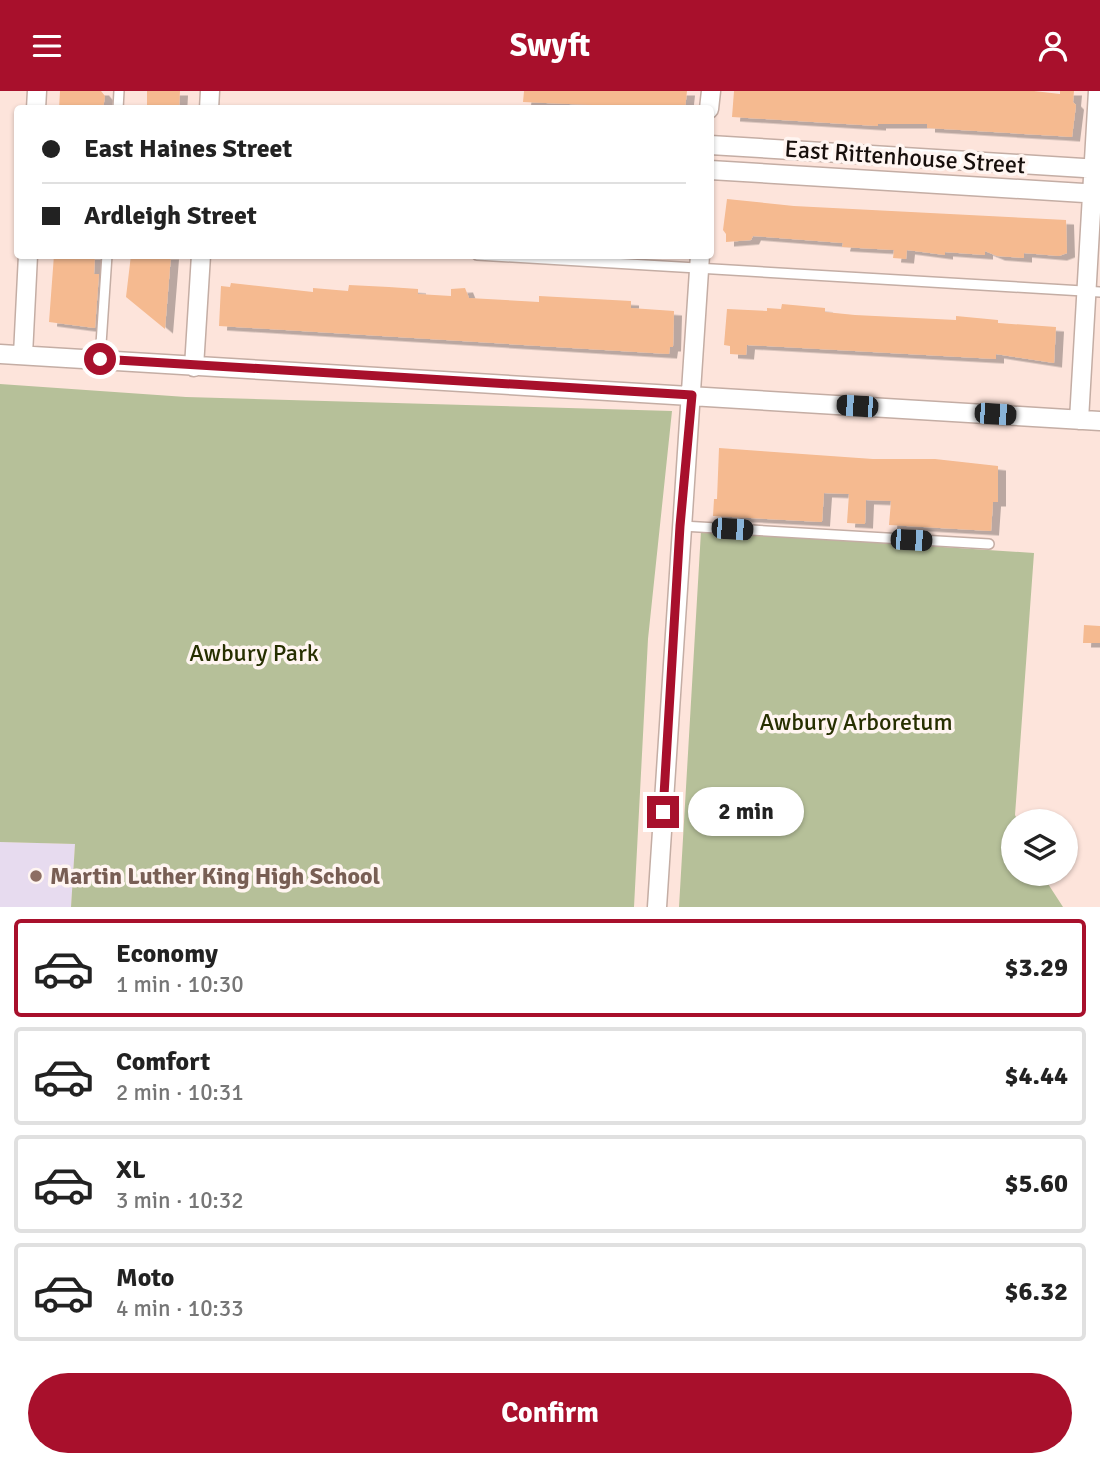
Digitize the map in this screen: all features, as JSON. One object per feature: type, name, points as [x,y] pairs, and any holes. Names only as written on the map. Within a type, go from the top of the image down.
[{"type":"street","points":[[1079,420],[1093,291],[1098,91]]},
{"type":"street","name":"East Rittenhouse Street","points":[[714,145],[1096,169]]},
{"type":"street","name":"East Rittenhouse Street","points":[[714,170],[1096,193]]},
{"type":"street","points":[[23,355],[28,259]]},
{"type":"street","points":[[194,367],[201,259]]},
{"type":"street","points":[[657,907],[680,526],[692,395],[700,261]]},
{"type":"street","points":[[0,354],[1100,421]]},
{"type":"lane","points":[[100,359],[107,259]]},
{"type":"lane","points":[[626,259],[700,261],[1093,291]]},
{"type":"lane","points":[[680,526],[989,544]]},
{"type":"shaded area","name":"Martin Luther King High School","points":[[0,842],[75,844],[71,907],[0,907]]},
{"type":"green space","name":"Awbury Park","points":[[0,384],[186,397],[672,411],[648,639],[634,907],[71,907],[75,844],[0,842]]},
{"type":"green space","name":"Awbury Arboretum","points":[[701,531],[1034,553],[1015,809],[1001,809],[1001,886],[1049,886],[1063,907],[679,907]]},
{"type":"building","points":[[60,91],[101,91],[105,96],[104,105],[59,105]]},
{"type":"building","points":[[147,91],[180,91],[179,105],[147,105]]},
{"type":"building","points":[[524,91],[687,91],[685,105],[523,102]]},
{"type":"building","points":[[734,91],[1034,91],[1060,94],[1060,91],[1074,91],[1073,102],[1076,105],[1072,137],[927,128],[927,124],[878,126],[732,117]]},
{"type":"building","points":[[727,199],[794,206],[1066,220],[1067,253],[1059,256],[1024,253],[1024,258],[997,256],[985,251],[985,255],[945,252],[945,255],[907,250],[906,259],[893,258],[894,250],[842,247],[843,243],[753,236],[751,240],[726,242],[723,230]]},
{"type":"building","points":[[54,259],[95,259],[94,274],[99,274],[95,328],[49,322]]},
{"type":"building","points":[[131,259],[171,259],[165,329],[126,297]]},
{"type":"building","points":[[231,283],[313,292],[313,288],[348,291],[349,285],[389,287],[418,289],[418,294],[451,296],[451,289],[465,288],[469,298],[539,302],[539,296],[631,301],[631,308],[674,311],[673,347],[670,347],[669,354],[219,326],[221,286],[230,287]]},
{"type":"building","points":[[782,304],[825,308],[825,312],[855,315],[956,320],[956,316],[998,320],[998,323],[1056,327],[1054,363],[996,354],[996,359],[747,345],[746,355],[730,354],[730,346],[724,345],[727,309],[767,311],[767,308],[781,309]]},
{"type":"building","points":[[719,448],[873,459],[935,459],[998,466],[998,502],[993,502],[991,531],[889,525],[891,501],[866,500],[865,524],[847,523],[849,494],[824,493],[822,522],[713,516],[714,499],[717,499]]},
{"type":"building","points":[[1084,625],[1100,626],[1100,643],[1083,643]]},
{"type":"place","name":"Martin Luther King High School","points":[[36,876]]},
{"type":"route","points":[[100,359],[194,367],[692,395],[680,526],[663,812]]}]
